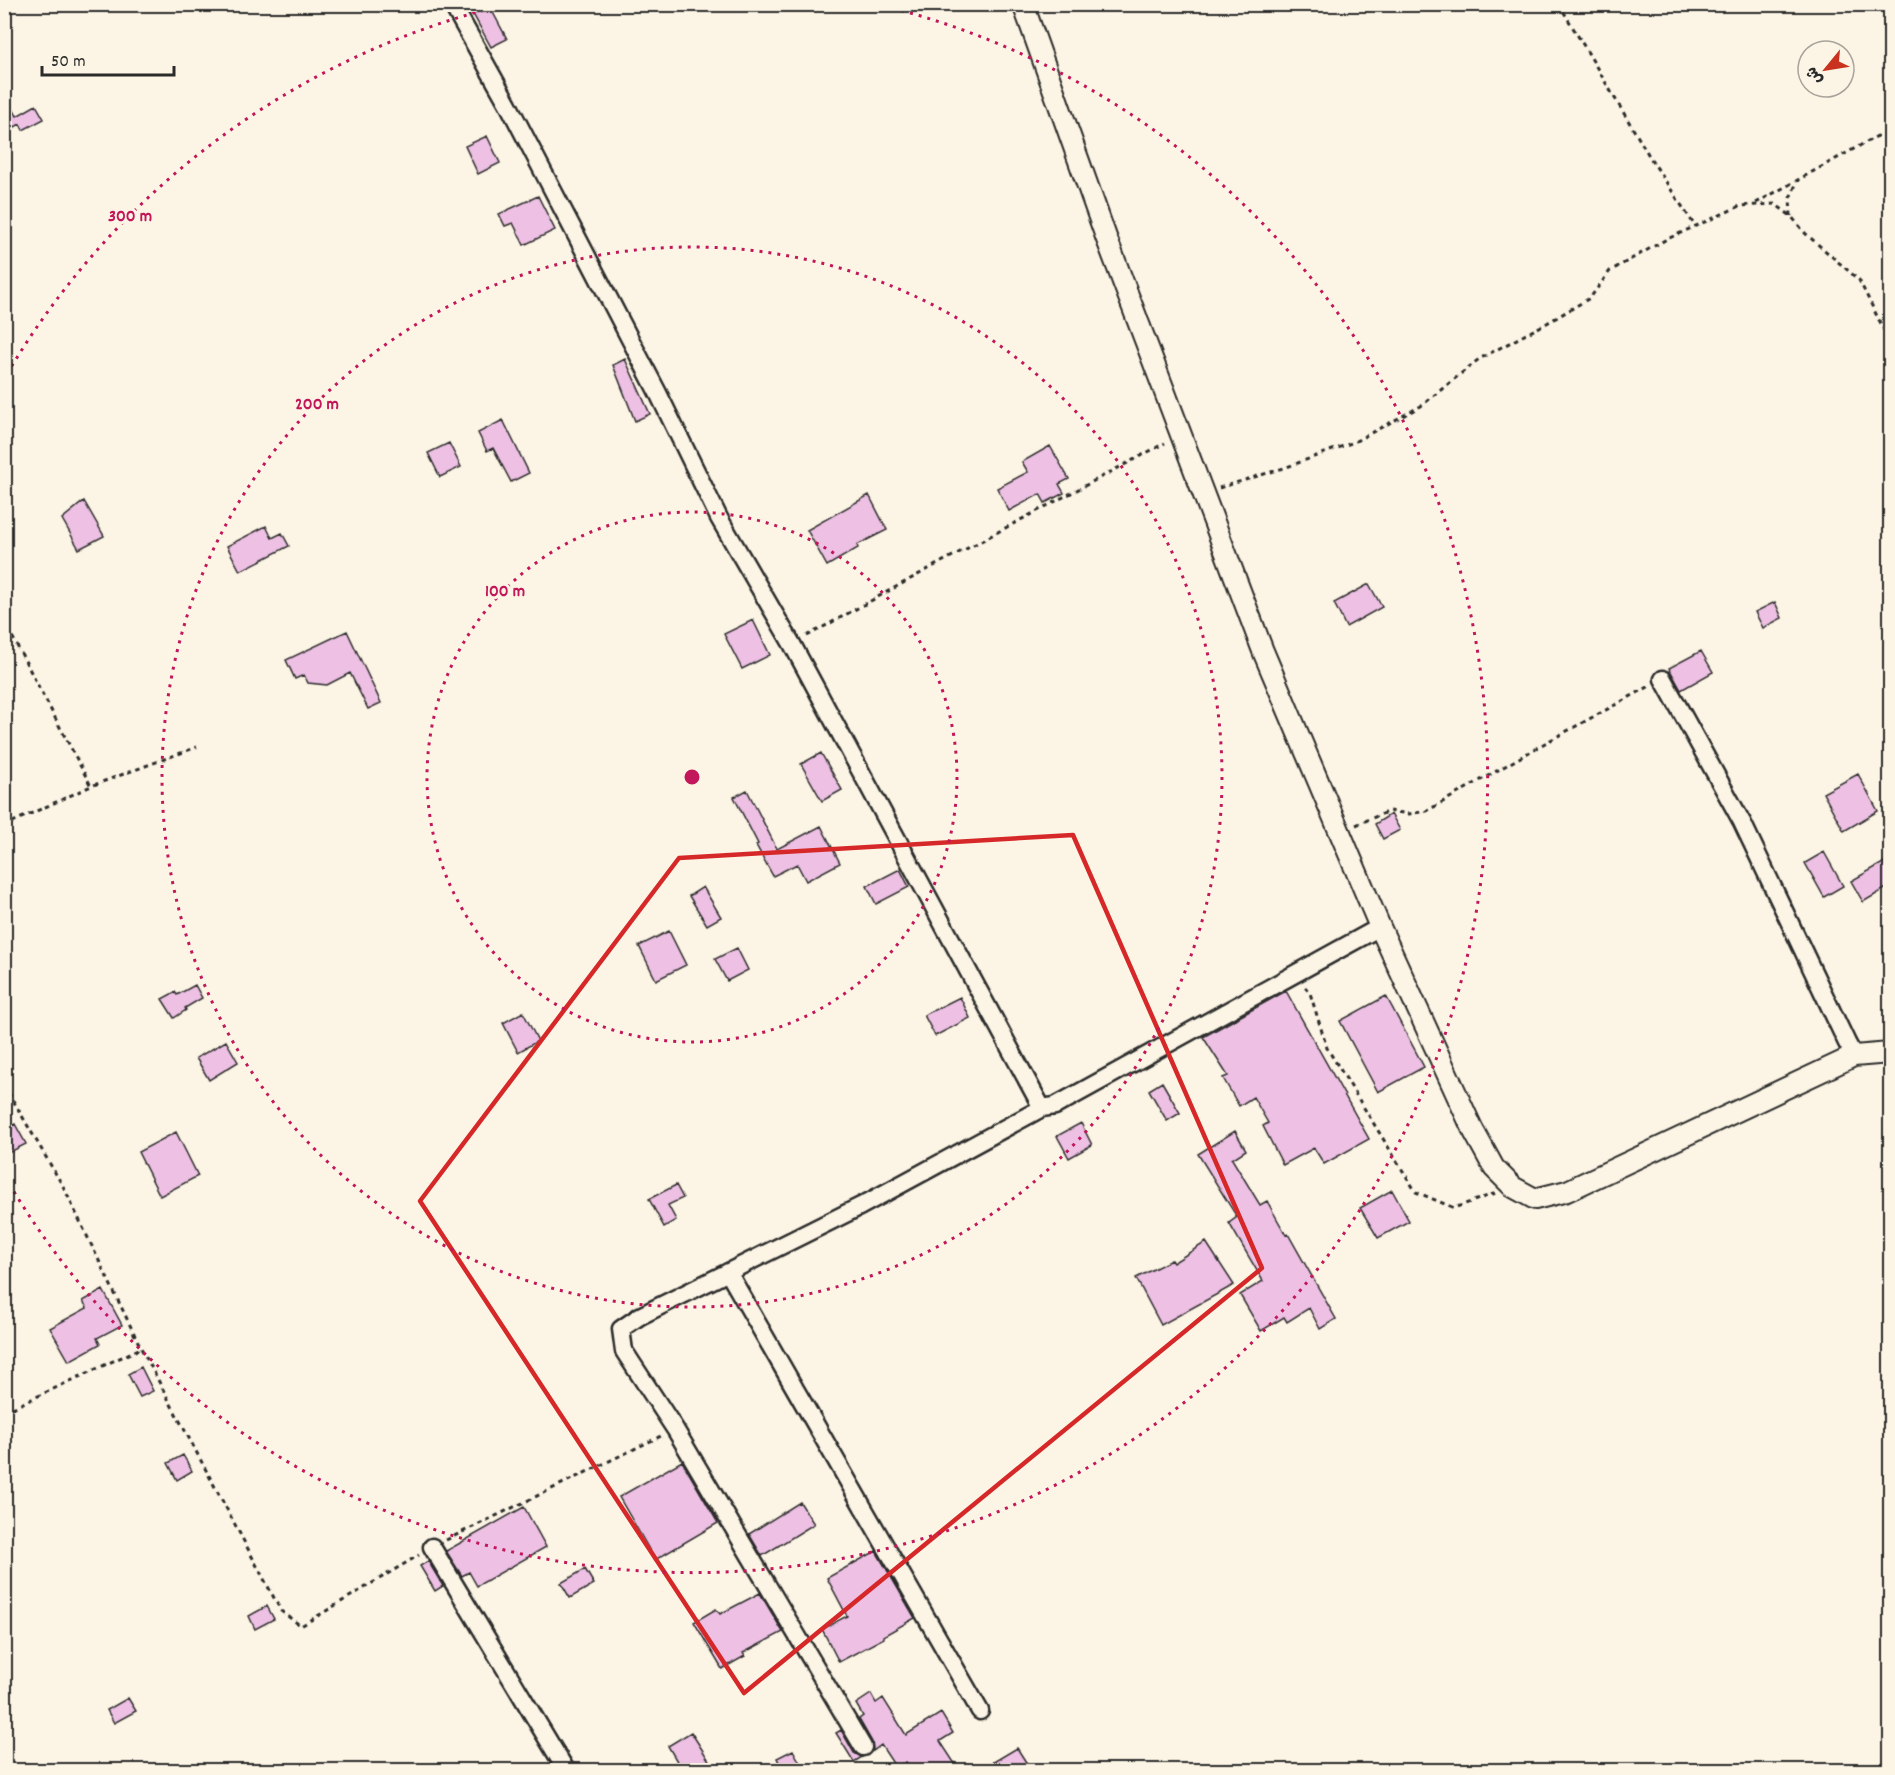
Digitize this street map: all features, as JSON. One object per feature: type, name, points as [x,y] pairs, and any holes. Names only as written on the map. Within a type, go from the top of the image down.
[{"type":"street","points":[[452,4],[518,124],[658,393],[719,518],[792,644],[1042,1108]]},
{"type":"street","points":[[1023,4],[1106,237],[1263,651],[1380,927],[1472,1128],[1494,1168],[1513,1187],[1535,1199],[1567,1191],[1854,1056],[1890,1053]]},
{"type":"street","points":[[1663,679],[1742,822],[1854,1056]]},
{"type":"street","points":[[863,1747],[675,1429],[624,1352],[621,1329],[640,1316],[861,1206],[1042,1108],[1055,1107],[1380,927]]},
{"type":"street","points":[[728,1272],[980,1711]]},
{"type":"street","points":[[432,1547],[566,1770]]},
{"type":"path","points":[[1559,4],[1651,159],[1695,226]]},
{"type":"path","points":[[1754,204],[1890,129]]},
{"type":"path","points":[[1791,216],[1790,198],[1798,179]]},
{"type":"path","points":[[1202,493],[1287,467],[1354,442],[1420,406],[1479,359],[1590,298],[1610,271],[1665,240],[1740,206],[1775,204],[1791,216],[1806,234],[1859,280],[1890,342]]},
{"type":"path","points":[[792,644],[914,576],[1180,435]]},
{"type":"path","points":[[4,621],[91,786]]},
{"type":"path","points":[[1340,831],[1389,811],[1409,814],[1426,811],[1663,679]]},
{"type":"path","points":[[4,826],[91,786],[197,747]]},
{"type":"path","points":[[1295,973],[1310,993],[1327,1048],[1416,1192],[1454,1208],[1513,1187]]},
{"type":"path","points":[[4,1085],[64,1188],[141,1348],[281,1611],[301,1626],[432,1547],[675,1429]]},
{"type":"path","points":[[4,1412],[141,1348]]},
{"type":"highlighted area","points":[[1073,835],[1262,1268],[744,1693],[420,1201],[679,858]]},
{"type":"building","points":[[489,5],[507,39],[491,47],[473,14]]},
{"type":"building","points":[[4,92],[17,116],[36,105],[44,119],[23,130],[20,124],[4,133]]},
{"type":"building","points":[[487,136],[500,163],[478,174],[465,146]]},
{"type":"building","points":[[538,196],[555,230],[524,245],[513,223],[505,226],[499,214]]},
{"type":"building","points":[[625,359],[650,414],[635,421],[613,365]]},
{"type":"building","points":[[503,420],[529,473],[511,482],[493,448],[487,451],[478,433]]},
{"type":"building","points":[[449,443],[461,467],[440,477],[428,453]]},
{"type":"building","points":[[1050,446],[1069,479],[1059,484],[1064,493],[1045,503],[1040,494],[1009,511],[997,488],[1028,472],[1022,462]]},
{"type":"building","points":[[869,495],[887,530],[857,545],[858,548],[827,566],[807,530]]},
{"type":"building","points":[[84,501],[104,536],[79,549],[62,519]]},
{"type":"building","points":[[266,526],[272,538],[282,533],[289,546],[240,571],[227,546]]},
{"type":"building","points":[[1369,584],[1382,607],[1346,627],[1334,603]]},
{"type":"building","points":[[1775,602],[1782,618],[1763,628],[1755,612]]},
{"type":"building","points":[[753,620],[770,655],[742,669],[724,634]]},
{"type":"building","points":[[347,631],[381,703],[368,709],[350,673],[327,685],[308,683],[304,675],[295,679],[286,660]]},
{"type":"building","points":[[1701,651],[1713,672],[1681,690],[1669,668]]},
{"type":"building","points":[[821,753],[842,790],[822,801],[801,764]]},
{"type":"building","points":[[1858,774],[1878,811],[1844,831],[1823,793]]},
{"type":"building","points":[[747,790],[777,849],[821,826],[840,863],[806,881],[797,864],[773,876],[734,797]]},
{"type":"building","points":[[1391,814],[1400,830],[1383,839],[1375,824]]},
{"type":"building","points":[[1824,852],[1843,886],[1824,897],[1805,863]]},
{"type":"building","points":[[1890,859],[1890,886],[1863,902],[1851,881]]},
{"type":"building","points":[[900,869],[909,887],[876,904],[867,886]]},
{"type":"building","points":[[703,887],[721,917],[707,925],[689,896]]},
{"type":"building","points":[[669,931],[686,965],[656,980],[639,946]]},
{"type":"building","points":[[737,948],[748,970],[727,981],[715,959]]},
{"type":"building","points":[[195,985],[202,998],[174,1018],[162,999],[175,992],[177,995]]},
{"type":"building","points":[[1286,991],[1369,1139],[1324,1164],[1314,1148],[1283,1165],[1263,1126],[1268,1123],[1253,1097],[1239,1106],[1223,1078],[1228,1076],[1203,1037]]},
{"type":"building","points":[[1386,996],[1424,1067],[1378,1092],[1340,1021]]},
{"type":"building","points":[[960,997],[970,1018],[935,1036],[924,1015]]},
{"type":"building","points":[[523,1012],[538,1041],[518,1052],[503,1023]]},
{"type":"building","points":[[226,1041],[238,1062],[209,1080],[196,1058]]},
{"type":"building","points":[[1162,1082],[1180,1113],[1167,1121],[1149,1090]]},
{"type":"building","points":[[1081,1123],[1092,1145],[1069,1158],[1057,1136]]},
{"type":"building","points":[[15,1124],[26,1144],[4,1155],[4,1129]]},
{"type":"building","points":[[1235,1131],[1246,1150],[1232,1159],[1260,1205],[1267,1201],[1336,1319],[1320,1329],[1309,1308],[1287,1322],[1284,1317],[1261,1331],[1240,1295],[1263,1281],[1229,1223],[1237,1217],[1198,1154]]},
{"type":"building","points":[[176,1132],[198,1176],[160,1196],[138,1152]]},
{"type":"building","points":[[676,1185],[683,1198],[668,1205],[676,1220],[664,1227],[649,1199]]},
{"type":"building","points":[[1392,1190],[1409,1221],[1378,1238],[1360,1208]]},
{"type":"building","points":[[1206,1242],[1234,1285],[1161,1325],[1136,1278],[1171,1260],[1173,1263]]},
{"type":"building","points":[[103,1290],[122,1325],[97,1338],[100,1344],[69,1361],[50,1328],[87,1308],[83,1301]]},
{"type":"building","points":[[141,1367],[153,1391],[140,1397],[128,1374]]},
{"type":"building","points":[[183,1455],[192,1471],[177,1480],[168,1463]]},
{"type":"building","points":[[682,1461],[718,1523],[655,1560],[619,1497]]},
{"type":"building","points":[[800,1502],[814,1524],[762,1556],[749,1534]]},
{"type":"building","points":[[524,1507],[546,1547],[477,1586],[469,1572],[462,1576],[446,1551]]},
{"type":"building","points":[[876,1551],[915,1618],[839,1662],[822,1629],[847,1616],[827,1578]]},
{"type":"building","points":[[428,1561],[443,1586],[435,1591],[420,1566]]},
{"type":"building","points":[[585,1569],[594,1584],[570,1598],[561,1583]]},
{"type":"building","points":[[760,1593],[783,1632],[743,1653],[745,1656],[722,1669],[694,1622],[716,1609],[720,1614]]},
{"type":"building","points":[[267,1606],[274,1619],[255,1629],[249,1616]]},
{"type":"building","points":[[871,1694],[876,1703],[883,1698],[906,1735],[941,1713],[953,1733],[940,1741],[959,1770],[912,1770],[906,1762],[896,1768],[881,1745],[873,1751],[872,1742],[859,1719],[863,1716],[856,1704]]},
{"type":"building","points":[[128,1698],[136,1711],[114,1723],[107,1710]]},
{"type":"building","points":[[841,1730],[854,1753],[862,1757],[854,1762],[836,1733]]},
{"type":"building","points":[[691,1732],[715,1770],[682,1770],[668,1746]]},
{"type":"building","points":[[1017,1748],[1031,1770],[980,1770]]},
{"type":"building","points":[[793,1750],[804,1770],[783,1770],[777,1758]]}]
